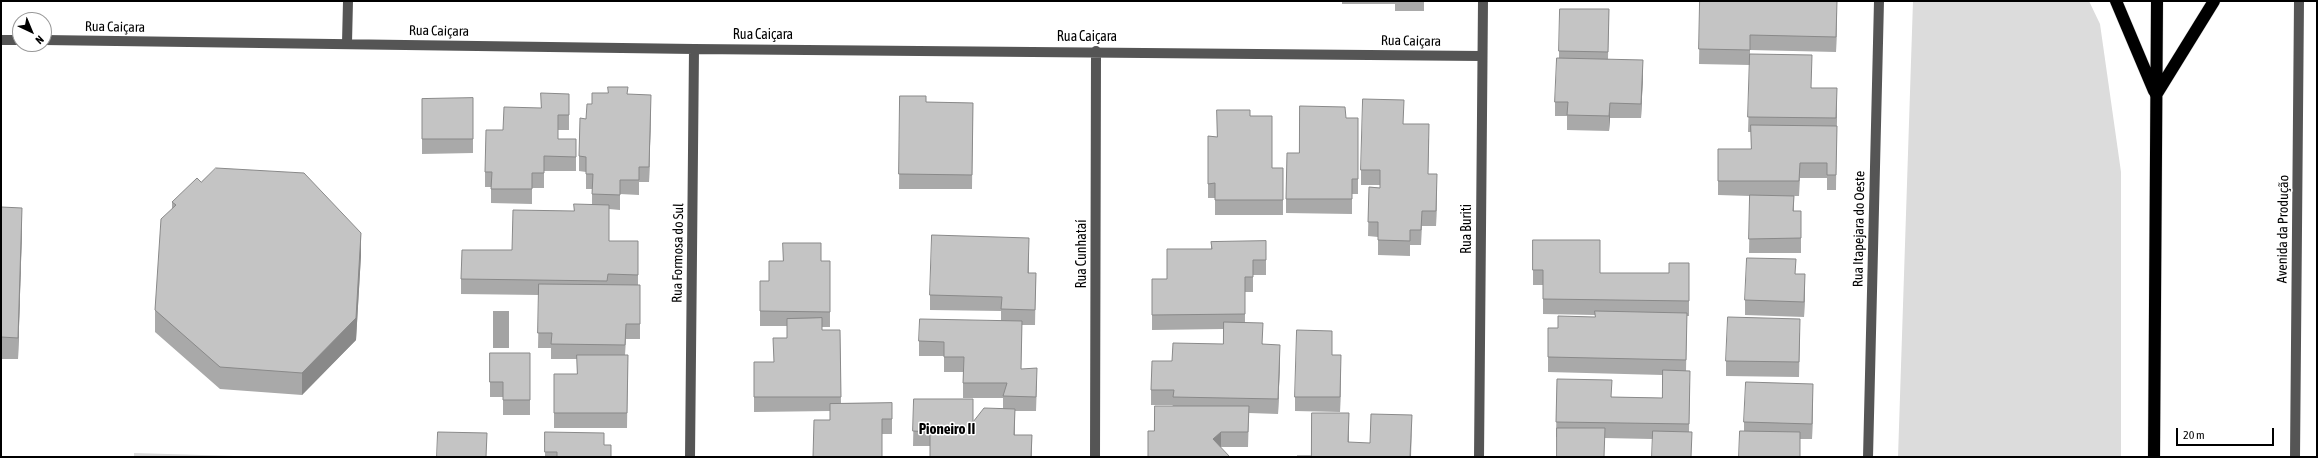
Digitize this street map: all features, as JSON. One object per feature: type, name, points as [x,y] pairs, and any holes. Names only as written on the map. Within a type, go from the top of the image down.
[{"type":"highway","points":[[2116,1],[2156,96]]},
{"type":"highway","points":[[2154,457],[2157,1]]},
{"type":"highway","points":[[2156,96],[2214,1]]},
{"type":"street","points":[[347,43],[348,1]]},
{"type":"street","name":"Rua Buriti","points":[[1479,457],[1483,1]]},
{"type":"street","name":"Rua Itapejara do Oeste","points":[[1868,457],[1879,1]]},
{"type":"street","name":"Avenida da Produção","points":[[2294,457],[2299,1]]},
{"type":"street","points":[[1,40],[12,40]]},
{"type":"street","name":"Rua Caiçara","points":[[52,40],[694,49],[1096,51],[1482,56]]},
{"type":"street","name":"Rua Formosa do Sul","points":[[690,457],[694,49]]},
{"type":"street","name":"Rua Cunhataí","points":[[1095,457],[1096,51]]},
{"type":"shaded area","points":[[1913,1],[2089,1],[2100,24],[2121,172],[2121,457],[1898,457]]},
{"type":"shaded area","points":[[493,311],[509,311],[509,348],[493,348]]},
{"type":"shaded area","points":[[134,453],[269,457],[134,457]]},
{"type":"building","points":[[1700,1],[1837,1],[1836,37],[1750,35],[1750,50],[1699,49]]},
{"type":"building","points":[[1560,9],[1609,9],[1608,52],[1559,51]]},
{"type":"building","points":[[1750,54],[1812,55],[1811,88],[1837,88],[1836,118],[1748,117]]},
{"type":"building","points":[[1557,58],[1643,60],[1641,104],[1610,103],[1609,116],[1567,115],[1568,102],[1555,102]]},
{"type":"building","points":[[608,87],[628,87],[627,94],[651,95],[649,167],[639,167],[639,180],[620,180],[620,195],[592,194],[593,174],[586,174],[586,157],[579,156],[580,118],[586,119],[587,104],[592,104],[592,93],[608,93]]},
{"type":"building","points":[[541,93],[569,94],[569,115],[558,115],[558,139],[576,139],[576,157],[544,156],[544,173],[532,173],[532,189],[491,189],[492,172],[485,172],[486,130],[503,130],[504,107],[541,108]]},
{"type":"building","points":[[900,96],[926,96],[926,102],[973,103],[972,175],[899,174]]},
{"type":"building","points":[[473,98],[473,139],[422,139],[422,99]]},
{"type":"building","points":[[1363,99],[1404,100],[1403,124],[1429,124],[1428,174],[1437,174],[1436,211],[1422,211],[1421,230],[1410,230],[1410,241],[1378,240],[1378,222],[1368,222],[1369,187],[1380,188],[1380,170],[1361,170]]},
{"type":"building","points":[[1300,106],[1345,107],[1346,118],[1358,118],[1358,179],[1352,179],[1352,199],[1286,199],[1287,153],[1299,153]]},
{"type":"building","points":[[1217,110],[1250,110],[1250,116],[1272,116],[1272,168],[1283,168],[1283,200],[1215,200],[1215,183],[1208,184],[1208,136],[1217,137]]},
{"type":"building","points":[[1751,125],[1837,126],[1836,175],[1827,175],[1827,163],[1800,163],[1799,181],[1718,181],[1718,149],[1751,149]]},
{"type":"building","points":[[216,168],[304,173],[361,233],[356,318],[302,373],[220,367],[155,310],[161,219],[176,205],[172,202],[197,178],[201,182]]},
{"type":"building","points":[[1750,195],[1794,196],[1793,211],[1801,211],[1801,238],[1749,239]]},
{"type":"building","points":[[574,204],[609,205],[609,241],[638,241],[638,275],[608,274],[607,281],[461,279],[462,250],[512,250],[513,210],[574,211]]},
{"type":"building","points":[[1,207],[22,208],[18,338],[1,337]]},
{"type":"building","points":[[932,235],[1029,238],[1028,273],[1036,273],[1035,310],[1001,309],[1002,297],[930,295]]},
{"type":"building","points":[[1533,240],[1600,240],[1600,273],[1669,273],[1669,263],[1689,263],[1689,301],[1543,299],[1543,270],[1533,270]]},
{"type":"building","points":[[1266,241],[1266,260],[1253,260],[1253,277],[1245,277],[1245,314],[1152,315],[1152,279],[1167,279],[1167,249],[1212,249],[1211,242]]},
{"type":"building","points":[[783,243],[821,243],[821,261],[830,261],[830,312],[760,311],[760,281],[769,281],[769,261],[783,261]]},
{"type":"building","points":[[1747,258],[1796,259],[1795,274],[1805,274],[1804,302],[1745,300]]},
{"type":"building","points":[[539,284],[640,285],[640,324],[626,324],[625,345],[551,344],[552,333],[538,333]]},
{"type":"building","points":[[1595,311],[1687,313],[1686,360],[1548,357],[1548,328],[1558,328],[1558,316],[1595,317]]},
{"type":"building","points":[[1728,317],[1800,319],[1799,362],[1726,361]]},
{"type":"building","points":[[822,318],[822,330],[840,330],[841,397],[754,397],[754,362],[774,362],[773,338],[787,338],[787,319]]},
{"type":"building","points":[[920,319],[1022,321],[1021,369],[1037,368],[1036,397],[1003,396],[1007,383],[963,383],[964,357],[944,357],[944,342],[919,341]]},
{"type":"building","points":[[1224,322],[1263,323],[1262,344],[1280,345],[1278,399],[1173,397],[1174,390],[1151,390],[1152,361],[1172,361],[1173,343],[1223,344]]},
{"type":"building","points":[[1297,330],[1332,331],[1332,355],[1341,355],[1340,397],[1295,397]]},
{"type":"building","points":[[490,353],[530,353],[530,400],[503,400],[503,382],[490,382]]},
{"type":"building","points":[[577,355],[628,355],[627,413],[554,413],[554,374],[577,374]]},
{"type":"building","points":[[1663,370],[1690,371],[1689,424],[1556,422],[1557,379],[1612,380],[1611,397],[1662,398]]},
{"type":"building","points":[[1746,382],[1813,384],[1812,424],[1744,422]]},
{"type":"building","points":[[914,399],[973,399],[973,422],[984,408],[1015,409],[1014,435],[1032,435],[1031,457],[930,457],[930,432],[913,431]]},
{"type":"building","points":[[892,403],[892,419],[882,419],[882,457],[813,457],[814,420],[830,420],[830,404]]},
{"type":"building","points":[[1155,406],[1249,406],[1248,432],[1221,432],[1213,439],[1230,457],[1148,457],[1148,431],[1154,431]]},
{"type":"building","points":[[1312,413],[1349,413],[1348,442],[1370,443],[1371,414],[1412,415],[1410,457],[1297,457],[1311,456]]},
{"type":"building","points":[[1557,428],[1605,428],[1604,457],[1557,457]]},
{"type":"building","points":[[1653,431],[1692,432],[1691,457],[1652,457]]},
{"type":"building","points":[[1740,431],[1800,432],[1800,457],[1739,457]]},
{"type":"building","points":[[438,432],[487,433],[486,457],[437,457]]},
{"type":"building","points":[[545,432],[604,433],[604,445],[611,445],[611,457],[557,457],[557,452],[545,452]]},
{"type":"district","name":"Pioneiro II","points":[[947,429]]}]
